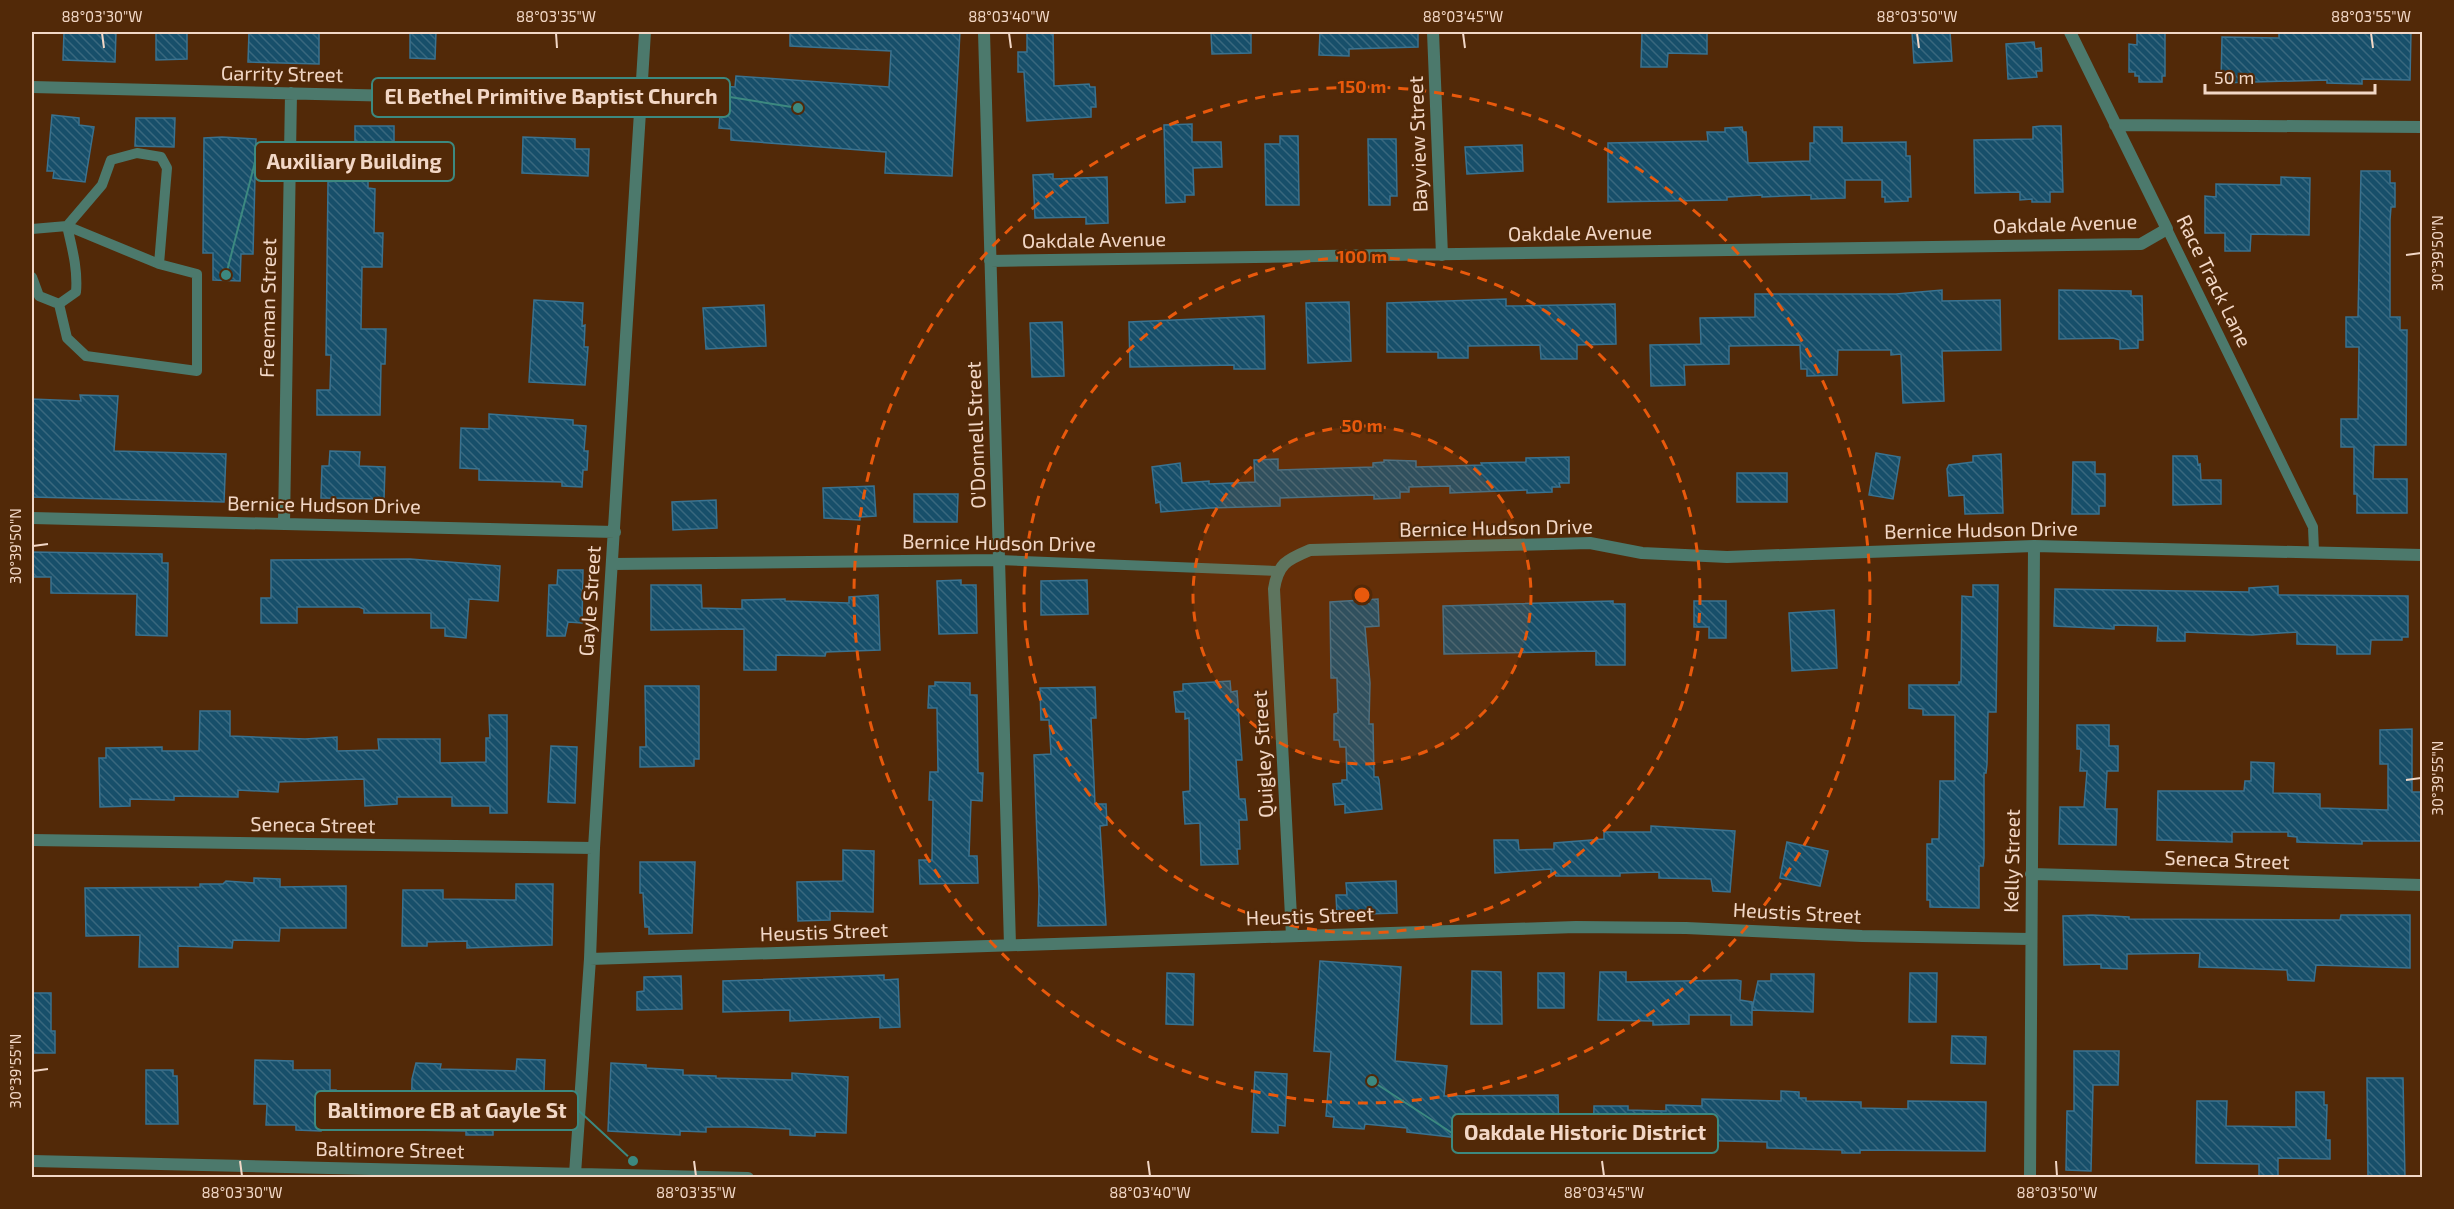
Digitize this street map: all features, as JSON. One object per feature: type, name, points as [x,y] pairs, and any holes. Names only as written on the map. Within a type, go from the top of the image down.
[{"type":"street","name":"Gayle Street","points":[[575,1174],[590,959],[594,848],[645,32]]},
{"type":"street","name":"O'Donnell Street","points":[[984,32],[1010,945]]},
{"type":"street","name":"Bayview Street","points":[[1433,32],[1442,255]]},
{"type":"street","name":"Race Track Lane","points":[[2070,32],[2167,229]]},
{"type":"street","name":"Garrity Street","points":[[32,87],[640,102]]},
{"type":"street","name":"Freeman Street","points":[[284,524],[291,93]]},
{"type":"street","points":[[2115,125],[2422,127]]},
{"type":"street","name":"Oakdale Avenue","points":[[990,261],[2141,244],[2167,229]]},
{"type":"street","name":"Bernice Hudson Drive","points":[[32,518],[615,532]]},
{"type":"street","name":"Bernice Hudson Drive","points":[[1277,570],[1291,558],[1310,550],[1590,543],[1642,553],[1727,557],[2034,546],[2422,555]]},
{"type":"street","name":"Kelly Street","points":[[2030,1178],[2034,546]]},
{"type":"street","name":"Bernice Hudson Drive","points":[[612,564],[999,560]]},
{"type":"street","name":"Quigley Street","points":[[1277,570],[1274,589],[1292,936]]},
{"type":"street","name":"Seneca Street","points":[[32,840],[594,848]]},
{"type":"street","name":"Seneca Street","points":[[2031,874],[2422,885]]},
{"type":"street","name":"Heustis Street","points":[[590,959],[1587,927],[2030,939]]},
{"type":"street","name":"Baltimore Street","points":[[32,1161],[748,1178]]},
{"type":"lane","points":[[67,226],[102,185],[111,160],[137,153],[161,157],[167,168],[159,264]]},
{"type":"lane","points":[[32,230],[67,226],[159,264],[197,274],[197,371],[86,356],[67,338],[59,303]]},
{"type":"lane","points":[[59,303],[76,292],[77,277],[67,226]]},
{"type":"lane","name":"Race Track Lane","points":[[2167,229],[2313,526],[2314,551]]},
{"type":"lane","points":[[32,277],[39,296],[59,303]]},
{"type":"lane","name":"Bernice Hudson Drive","points":[[999,560],[1277,570]]},
{"type":"building","points":[[64,32],[116,32],[115,62],[63,60]]},
{"type":"building","points":[[156,32],[187,32],[187,59],[156,60]]},
{"type":"building","points":[[249,32],[319,32],[319,64],[248,62]]},
{"type":"building","points":[[410,32],[436,32],[435,59],[410,58]]},
{"type":"building","points":[[790,32],[960,32],[952,176],[885,173],[886,152],[731,140],[731,129],[719,128],[722,86],[735,87],[736,76],[889,87],[891,51],[790,46]]},
{"type":"building","points":[[1027,32],[1053,32],[1054,86],[1089,84],[1090,87],[1095,87],[1096,107],[1091,107],[1091,117],[1027,121],[1024,72],[1018,72],[1018,52],[1027,52]]},
{"type":"building","points":[[1211,32],[1251,32],[1251,53],[1212,54]]},
{"type":"building","points":[[1320,32],[1418,32],[1418,47],[1349,49],[1349,56],[1319,55]]},
{"type":"building","points":[[1642,32],[1707,32],[1707,54],[1668,53],[1667,67],[1641,67]]},
{"type":"building","points":[[1912,32],[1950,32],[1952,61],[1914,63]]},
{"type":"building","points":[[2137,32],[2165,32],[2165,76],[2162,76],[2162,82],[2139,82],[2139,76],[2135,76],[2135,72],[2129,72],[2129,44],[2137,45]]},
{"type":"building","points":[[2279,32],[2411,32],[2410,80],[2362,79],[2362,84],[2327,83],[2327,80],[2221,83],[2222,37],[2279,38]]},
{"type":"building","points":[[2034,42],[2035,49],[2041,48],[2042,71],[2036,71],[2037,77],[2008,79],[2006,44]]},
{"type":"building","points":[[52,115],[79,118],[79,125],[94,127],[85,182],[53,178],[54,171],[47,171]]},
{"type":"building","points":[[136,118],[175,118],[174,147],[135,146]]},
{"type":"building","points":[[1192,124],[1192,142],[1221,142],[1222,167],[1193,168],[1194,195],[1185,195],[1185,202],[1166,203],[1164,125]]},
{"type":"building","points":[[355,126],[394,126],[394,155],[355,155]]},
{"type":"building","points":[[2061,126],[2063,192],[2050,192],[2050,202],[2020,200],[2020,192],[1975,193],[1974,140],[2033,139],[2033,127]]},
{"type":"building","points":[[1742,127],[1743,132],[1746,132],[1748,163],[1810,161],[1810,143],[1814,143],[1814,127],[1842,127],[1842,143],[1906,142],[1906,156],[1910,156],[1911,197],[1908,197],[1908,201],[1885,202],[1885,197],[1882,197],[1882,180],[1845,180],[1845,198],[1811,199],[1811,195],[1762,197],[1762,195],[1727,197],[1727,200],[1608,202],[1608,143],[1708,141],[1707,132],[1725,132],[1725,128]]},
{"type":"building","points":[[1280,136],[1298,136],[1299,205],[1266,205],[1265,144],[1280,144]]},
{"type":"building","points":[[523,137],[575,139],[575,149],[589,149],[588,176],[522,173]]},
{"type":"building","points":[[204,138],[256,139],[253,254],[241,254],[240,281],[213,280],[213,253],[203,253]]},
{"type":"building","points":[[1368,139],[1396,139],[1397,196],[1390,196],[1390,205],[1369,205]]},
{"type":"building","points":[[1522,145],[1523,171],[1467,174],[1465,147]]},
{"type":"building","points":[[2361,171],[2390,171],[2390,183],[2395,183],[2395,207],[2391,207],[2390,220],[2390,317],[2400,317],[2400,330],[2407,330],[2406,445],[2374,445],[2373,479],[2407,479],[2407,513],[2357,513],[2357,494],[2354,494],[2354,447],[2341,447],[2341,419],[2358,419],[2359,347],[2346,347],[2346,317],[2358,317]]},
{"type":"building","points":[[1053,174],[1053,179],[1107,177],[1108,223],[1086,224],[1086,217],[1035,218],[1033,175]]},
{"type":"building","points":[[2281,177],[2310,178],[2309,235],[2251,234],[2250,251],[2225,251],[2225,233],[2205,233],[2205,196],[2216,197],[2216,184],[2281,185]]},
{"type":"building","points":[[368,181],[368,188],[375,189],[374,233],[383,233],[382,267],[362,267],[361,329],[386,329],[385,364],[381,364],[380,415],[317,415],[317,390],[330,390],[331,355],[326,355],[328,182]]},
{"type":"building","points":[[1942,290],[1942,301],[2000,300],[2001,350],[1942,351],[1944,401],[1903,403],[1901,354],[1891,355],[1891,350],[1838,350],[1837,375],[1807,376],[1807,369],[1801,369],[1800,345],[1729,346],[1729,364],[1684,365],[1685,385],[1651,386],[1650,345],[1701,344],[1700,318],[1755,317],[1755,294],[1896,294]]},
{"type":"building","points":[[2059,290],[2131,291],[2131,296],[2142,296],[2143,340],[2138,340],[2138,348],[2120,349],[2120,340],[2113,338],[2059,339]]},
{"type":"building","points":[[1506,299],[1506,306],[1615,304],[1616,344],[1577,345],[1577,359],[1541,359],[1540,345],[1468,346],[1468,358],[1438,358],[1438,352],[1387,352],[1387,303]]},
{"type":"building","points":[[534,300],[583,303],[584,347],[588,347],[585,385],[529,382]]},
{"type":"building","points":[[1349,302],[1351,361],[1308,363],[1306,303]]},
{"type":"building","points":[[764,305],[766,346],[706,349],[703,308]]},
{"type":"building","points":[[1264,316],[1265,369],[1234,369],[1234,365],[1130,367],[1129,322]]},
{"type":"building","points":[[1062,322],[1064,376],[1032,377],[1030,323]]},
{"type":"building","points":[[80,395],[118,396],[114,451],[226,454],[224,502],[32,497],[32,399],[81,401]]},
{"type":"building","points":[[489,414],[573,420],[573,425],[586,426],[584,451],[588,451],[587,470],[583,470],[582,487],[562,486],[562,482],[479,480],[479,469],[460,468],[461,428],[489,429]]},
{"type":"building","points":[[330,451],[360,452],[359,466],[385,467],[384,499],[321,498],[322,466],[329,466]]},
{"type":"building","points":[[1876,453],[1900,457],[1893,499],[1869,495]]},
{"type":"building","points":[[2001,454],[2003,513],[1965,514],[1964,495],[1949,496],[1947,469],[1949,465],[1973,462],[1973,456]]},
{"type":"building","points":[[2173,456],[2197,456],[2201,480],[2221,480],[2221,504],[2173,505]]},
{"type":"building","points":[[1569,457],[1569,483],[1559,483],[1560,487],[1552,487],[1552,492],[1527,493],[1527,490],[1450,493],[1450,486],[1409,487],[1409,492],[1400,492],[1400,498],[1374,499],[1374,495],[1280,498],[1280,506],[1161,512],[1160,502],[1156,503],[1152,467],[1180,463],[1182,483],[1209,481],[1209,484],[1255,482],[1254,460],[1278,459],[1278,470],[1373,467],[1373,463],[1384,462],[1384,460],[1416,461],[1416,467],[1482,465],[1481,463],[1526,462],[1526,458]]},
{"type":"building","points":[[2073,462],[2095,462],[2095,474],[2105,474],[2105,506],[2099,506],[2099,514],[2072,514]]},
{"type":"building","points":[[1737,473],[1787,473],[1787,502],[1737,502]]},
{"type":"building","points":[[874,486],[876,516],[860,517],[860,520],[824,518],[823,488]]},
{"type":"building","points":[[914,494],[958,494],[957,522],[914,522]]},
{"type":"building","points":[[716,500],[717,528],[673,530],[672,502]]},
{"type":"building","points":[[32,552],[162,554],[162,563],[168,563],[167,636],[136,635],[137,594],[51,593],[51,577],[32,577]]},
{"type":"building","points":[[410,559],[500,566],[498,601],[469,599],[466,638],[445,636],[445,628],[431,628],[431,613],[364,613],[364,609],[359,607],[297,607],[297,623],[261,623],[261,598],[271,598],[271,560]]},
{"type":"building","points":[[558,570],[583,570],[582,623],[568,622],[565,636],[547,636],[549,585],[557,585]]},
{"type":"building","points":[[961,580],[961,585],[976,585],[977,633],[939,634],[937,581]]},
{"type":"building","points":[[1087,580],[1088,614],[1041,615],[1041,581]]},
{"type":"building","points":[[651,585],[701,585],[702,608],[742,609],[742,600],[785,599],[785,601],[849,603],[849,597],[878,595],[880,650],[826,652],[825,656],[776,655],[776,670],[744,670],[744,629],[651,630]]},
{"type":"building","points":[[1973,585],[1998,585],[1996,712],[1988,712],[1987,764],[1986,773],[1984,773],[1984,858],[1983,866],[1979,866],[1979,908],[1930,907],[1930,900],[1927,900],[1927,844],[1932,844],[1932,839],[1939,839],[1940,781],[1955,781],[1955,715],[1923,715],[1923,709],[1909,708],[1909,685],[1959,685],[1961,682],[1962,596],[1973,597]]},
{"type":"building","points":[[2278,586],[2278,595],[2408,596],[2408,637],[2402,637],[2402,640],[2371,640],[2370,654],[2337,654],[2337,645],[2297,644],[2297,632],[2252,635],[2185,632],[2185,641],[2157,641],[2158,626],[2114,625],[2114,629],[2054,626],[2055,589],[2249,592],[2249,588]]},
{"type":"building","points":[[1378,599],[1379,626],[1365,627],[1370,683],[1369,724],[1373,724],[1374,777],[1378,777],[1379,780],[1382,809],[1345,813],[1345,804],[1335,805],[1333,784],[1347,780],[1346,747],[1340,747],[1339,740],[1334,740],[1334,714],[1338,713],[1337,678],[1331,678],[1330,602]]},
{"type":"building","points":[[1613,601],[1613,604],[1625,604],[1625,665],[1596,665],[1596,651],[1444,654],[1443,606]]},
{"type":"building","points":[[1694,601],[1726,601],[1726,638],[1709,638],[1709,627],[1694,627]]},
{"type":"building","points":[[1834,610],[1837,668],[1792,671],[1789,613]]},
{"type":"building","points":[[1230,681],[1231,692],[1237,691],[1242,760],[1236,760],[1239,799],[1245,799],[1247,820],[1239,820],[1238,864],[1201,865],[1200,823],[1185,824],[1183,792],[1190,791],[1189,718],[1185,719],[1185,712],[1176,712],[1174,692],[1183,691],[1183,684]]},
{"type":"building","points":[[935,682],[970,683],[970,695],[977,695],[978,773],[983,773],[982,801],[971,800],[969,856],[977,856],[978,883],[920,884],[919,860],[932,860],[933,800],[929,800],[930,772],[938,772],[937,708],[928,708],[929,686],[935,686]]},
{"type":"building","points":[[645,686],[699,686],[699,759],[694,759],[694,766],[640,767],[640,747],[646,747]]},
{"type":"building","points":[[1095,687],[1096,718],[1091,718],[1095,804],[1106,804],[1107,825],[1100,826],[1106,925],[1038,926],[1034,755],[1051,754],[1049,720],[1041,720],[1040,688]]},
{"type":"building","points":[[200,711],[230,711],[230,736],[305,739],[337,737],[337,751],[379,750],[378,739],[440,739],[440,763],[486,762],[486,738],[490,738],[489,715],[507,715],[507,813],[490,813],[490,806],[452,806],[452,797],[397,797],[397,804],[365,806],[364,779],[279,782],[278,792],[238,790],[238,797],[174,796],[174,800],[130,799],[130,806],[100,807],[99,758],[106,758],[106,748],[162,747],[162,751],[199,751]]},
{"type":"building","points":[[2077,725],[2109,725],[2109,746],[2118,746],[2118,771],[2107,771],[2105,809],[2117,809],[2116,845],[2059,844],[2060,807],[2084,807],[2087,771],[2080,771],[2081,749],[2077,749]]},
{"type":"building","points":[[2412,729],[2412,792],[2421,792],[2421,841],[2362,841],[2362,844],[2297,842],[2297,837],[2288,836],[2288,832],[2232,832],[2232,842],[2157,840],[2158,791],[2244,791],[2245,781],[2251,781],[2251,762],[2274,763],[2273,793],[2320,794],[2320,808],[2388,810],[2388,764],[2380,764],[2380,730]]},
{"type":"building","points":[[551,746],[577,747],[575,803],[548,802]]},
{"type":"building","points":[[1651,826],[1735,831],[1730,892],[1713,891],[1711,879],[1659,878],[1659,872],[1620,873],[1620,876],[1556,876],[1551,874],[1551,869],[1495,873],[1494,840],[1518,840],[1519,850],[1554,849],[1554,843],[1604,839],[1604,832],[1651,832]]},
{"type":"building","points":[[1787,842],[1828,851],[1820,886],[1780,878]]},
{"type":"building","points":[[843,850],[874,851],[873,912],[830,911],[830,920],[798,921],[797,882],[843,881]]},
{"type":"building","points":[[640,862],[695,862],[692,933],[649,934],[649,927],[645,927],[643,893],[640,893]]},
{"type":"building","points":[[254,878],[280,879],[280,887],[346,886],[346,928],[280,928],[279,941],[233,940],[232,948],[178,946],[178,967],[139,967],[140,935],[86,936],[85,888],[200,887],[200,884],[223,884],[226,881],[254,883]]},
{"type":"building","points":[[1396,881],[1397,913],[1337,915],[1336,895],[1347,895],[1346,883]]},
{"type":"building","points":[[516,884],[553,884],[552,945],[467,948],[467,941],[427,942],[427,946],[402,946],[403,890],[443,890],[443,899],[516,900]]},
{"type":"building","points":[[2341,915],[2410,915],[2410,968],[2316,965],[2314,981],[2288,980],[2287,970],[2199,967],[2200,953],[2127,954],[2127,969],[2101,968],[2101,964],[2064,965],[2063,916],[2129,917],[2129,919],[2340,920]]},
{"type":"building","points":[[1320,961],[1401,967],[1395,1061],[1447,1066],[1444,1096],[1558,1095],[1559,1135],[1556,1138],[1550,1138],[1550,1143],[1519,1142],[1519,1138],[1459,1138],[1407,1132],[1407,1128],[1365,1124],[1364,1129],[1333,1127],[1334,1117],[1326,1116],[1331,1052],[1314,1051]]},
{"type":"building","points":[[1472,971],[1501,972],[1502,1024],[1471,1024]]},
{"type":"building","points":[[1600,972],[1626,972],[1626,982],[1741,981],[1740,1000],[1752,1002],[1752,1025],[1731,1025],[1731,1015],[1689,1015],[1689,1024],[1653,1025],[1653,1021],[1598,1020]]},
{"type":"building","points":[[1167,973],[1194,974],[1193,1025],[1166,1024]]},
{"type":"building","points":[[1538,973],[1564,973],[1564,1008],[1538,1008]]},
{"type":"building","points":[[1910,973],[1937,973],[1936,1022],[1909,1022]]},
{"type":"building","points":[[1771,974],[1814,974],[1813,1012],[1752,1010],[1758,981],[1771,981]]},
{"type":"building","points":[[884,975],[884,980],[898,979],[900,1027],[880,1028],[880,1017],[790,1021],[790,1010],[723,1012],[723,981]]},
{"type":"building","points":[[681,976],[682,1009],[637,1010],[637,992],[644,991],[644,977]]},
{"type":"building","points":[[32,993],[51,993],[51,1031],[55,1031],[55,1053],[32,1053]]},
{"type":"building","points":[[1952,1036],[1986,1037],[1985,1064],[1951,1063]]},
{"type":"building","points":[[2074,1051],[2119,1051],[2118,1085],[2093,1085],[2091,1171],[2066,1170],[2067,1111],[2074,1111]]},
{"type":"building","points":[[517,1059],[545,1060],[543,1119],[493,1117],[493,1135],[466,1135],[466,1131],[411,1130],[412,1079],[416,1063],[441,1064],[440,1069],[516,1071]]},
{"type":"building","points":[[255,1060],[293,1061],[293,1070],[330,1070],[330,1090],[336,1090],[336,1122],[321,1122],[321,1131],[296,1130],[296,1125],[266,1125],[267,1104],[254,1104]]},
{"type":"building","points":[[611,1063],[683,1070],[683,1075],[716,1076],[716,1078],[792,1080],[792,1073],[848,1077],[846,1133],[815,1132],[815,1136],[790,1135],[790,1129],[744,1127],[706,1127],[706,1132],[680,1131],[680,1135],[608,1131]]},
{"type":"building","points":[[146,1070],[173,1070],[173,1076],[177,1076],[178,1124],[146,1124]]},
{"type":"building","points":[[1255,1072],[1287,1074],[1285,1126],[1278,1125],[1278,1133],[1252,1132]]},
{"type":"building","points":[[2367,1078],[2403,1078],[2405,1178],[2368,1178]]},
{"type":"building","points":[[1781,1091],[1799,1092],[1799,1098],[1806,1098],[1806,1101],[1861,1102],[1861,1108],[1908,1109],[1908,1101],[1986,1102],[1985,1151],[1860,1150],[1860,1153],[1842,1153],[1842,1150],[1767,1148],[1767,1142],[1682,1140],[1669,1141],[1669,1146],[1593,1145],[1594,1106],[1628,1106],[1628,1110],[1666,1111],[1666,1105],[1702,1106],[1702,1099],[1781,1101]]},
{"type":"building","points":[[2296,1092],[2324,1092],[2324,1105],[2327,1105],[2326,1140],[2330,1140],[2330,1159],[2278,1158],[2278,1177],[2259,1177],[2259,1164],[2196,1163],[2197,1101],[2227,1101],[2226,1126],[2296,1127]]},
{"type":"place","name":"El Bethel Primitive Baptist Church","points":[[798,108]]},
{"type":"place","name":"Auxiliary Building","points":[[226,275]]},
{"type":"place","name":"Oakdale Historic District","points":[[1372,1081]]},
{"type":"place","name":"Baltimore EB at Gayle St","points":[[633,1161]]}]
